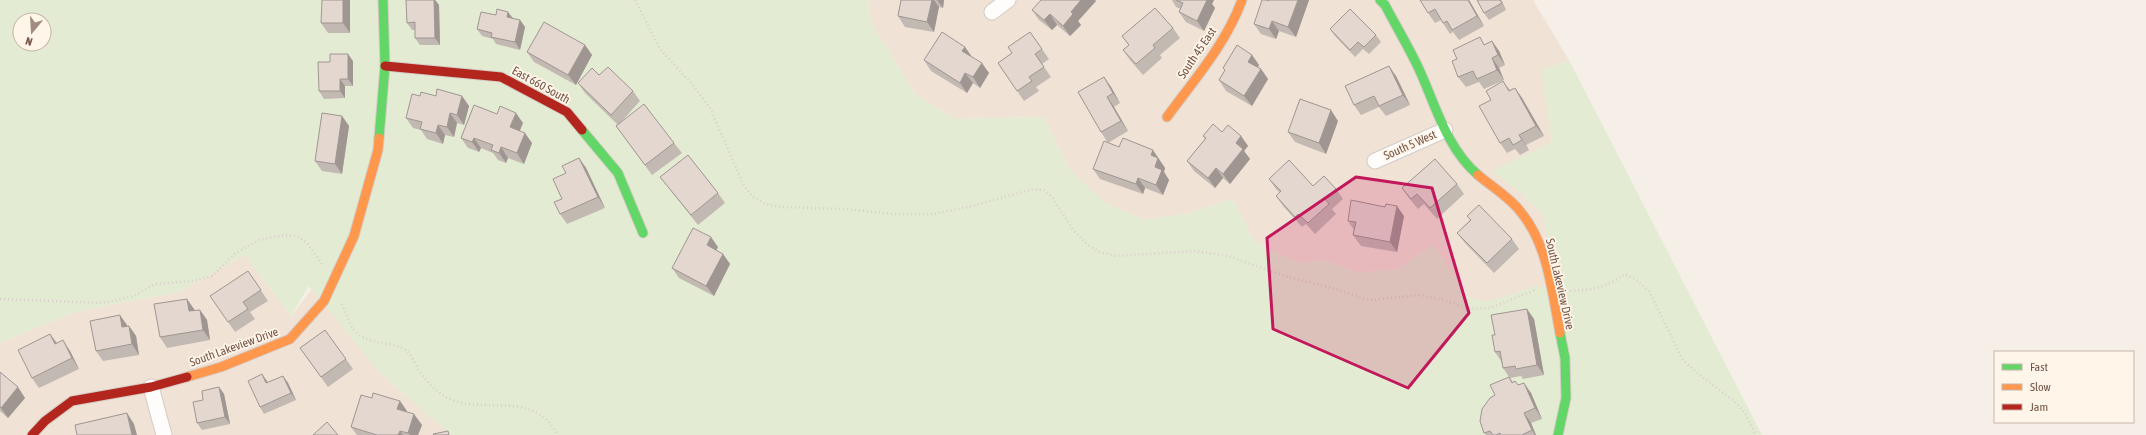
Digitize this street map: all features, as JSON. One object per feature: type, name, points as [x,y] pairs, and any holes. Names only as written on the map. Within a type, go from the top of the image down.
[{"type":"street","name":"South Lakeview Drive","points":[[32,435],[44,421],[72,401],[151,387],[221,367],[290,339],[324,301],[354,236],[378,150],[385,66],[383,0]]},
{"type":"street","points":[[992,12],[1008,0]]},
{"type":"street","name":"South 45 East","points":[[1168,117],[1221,40],[1240,7],[1242,0]]},
{"type":"street","name":"South Lakeview Drive","points":[[1380,0],[1385,5],[1418,67],[1445,130],[1467,166],[1520,210],[1537,236],[1552,290],[1565,358],[1566,398],[1558,435]]},
{"type":"street","name":"East 660 South","points":[[385,66],[501,77],[567,112],[618,173],[643,233]]},
{"type":"street","name":"South 5 West","points":[[1376,161],[1445,130]]},
{"type":"street","points":[[151,387],[164,435]]},
{"type":"path","points":[[636,0],[660,49],[691,83],[710,108],[744,186],[753,197],[765,204],[782,207],[846,209],[893,214],[932,214],[972,206],[1033,189],[1044,190],[1052,197],[1074,231],[1088,245],[1100,252],[1116,256],[1195,251],[1228,256],[1288,277],[1336,289],[1369,300],[1420,295],[1444,300],[1468,309],[1490,308],[1538,288],[1552,290],[1584,290],[1610,285],[1625,274],[1635,279],[1649,291],[1683,360],[1701,376],[1733,400],[1745,413],[1756,435]]},
{"type":"highlighted area","points":[[1356,177],[1432,188],[1469,313],[1408,388],[1273,329],[1267,238]]},
{"type":"shaded area","points":[[868,0],[1533,0],[1569,60],[1542,70],[1552,142],[1523,195],[1543,215],[1562,290],[1486,304],[1469,300],[1433,245],[1398,269],[1358,273],[1324,260],[1298,263],[1254,241],[1233,199],[1187,214],[1143,220],[1104,202],[1069,169],[1044,117],[954,119],[915,94],[871,24]]},
{"type":"shaded area","points":[[245,255],[291,316],[323,275],[380,373],[451,435],[0,435],[0,343],[74,312],[179,292]]},
{"type":"green space","points":[[0,0],[868,0],[871,24],[915,94],[954,119],[1044,117],[1069,169],[1104,202],[1143,220],[1187,214],[1233,199],[1254,241],[1298,263],[1324,260],[1358,273],[1398,269],[1433,245],[1470,298],[1486,302],[1536,286],[1559,289],[1543,215],[1523,195],[1492,171],[1552,142],[1541,70],[1569,60],[1762,435],[451,435],[380,373],[309,286],[291,316],[245,255],[179,292],[74,312],[0,343]]},
{"type":"building","points":[[322,0],[343,0],[343,23],[321,23]]},
{"type":"building","points":[[406,0],[434,0],[435,38],[415,38],[415,22],[407,23]]},
{"type":"building","points":[[901,0],[932,0],[927,22],[898,16]]},
{"type":"building","points":[[1041,0],[1081,0],[1071,12],[1073,14],[1063,26],[1050,14],[1044,20],[1032,10]]},
{"type":"building","points":[[1176,0],[1207,0],[1197,21],[1179,12],[1183,3]]},
{"type":"building","points":[[1262,0],[1298,0],[1288,27],[1272,21],[1269,29],[1254,24]]},
{"type":"building","points":[[1420,0],[1468,0],[1477,16],[1452,30],[1447,21],[1443,23],[1435,9],[1428,13]]},
{"type":"building","points":[[1477,0],[1500,0],[1502,3],[1484,13]]},
{"type":"building","points":[[1155,8],[1173,28],[1153,45],[1155,48],[1136,64],[1123,50],[1129,45],[1122,36]]},
{"type":"building","points":[[497,9],[508,12],[507,17],[520,20],[515,42],[491,37],[492,33],[477,29],[481,12],[496,15]]},
{"type":"building","points":[[1350,9],[1376,35],[1364,47],[1358,42],[1350,50],[1330,29]]},
{"type":"building","points":[[544,22],[585,45],[568,75],[527,52]]},
{"type":"building","points":[[942,32],[965,47],[962,51],[982,63],[973,77],[965,73],[960,83],[924,60]]},
{"type":"building","points":[[1030,32],[1042,49],[1035,54],[1044,67],[1029,77],[1032,81],[1017,91],[998,63],[1012,53],[1008,47]]},
{"type":"building","points":[[1480,37],[1484,45],[1492,41],[1498,55],[1492,58],[1497,70],[1477,79],[1473,71],[1458,77],[1452,61],[1457,59],[1453,50]]},
{"type":"building","points":[[1237,45],[1252,55],[1248,62],[1261,69],[1244,96],[1219,80],[1225,70],[1223,68]]},
{"type":"building","points":[[330,54],[348,54],[348,79],[340,79],[340,91],[319,91],[318,62],[330,62]]},
{"type":"building","points":[[1389,66],[1403,95],[1379,106],[1374,96],[1354,105],[1345,86]]},
{"type":"building","points":[[608,67],[633,91],[611,115],[578,83],[592,68],[599,75]]},
{"type":"building","points":[[1104,77],[1113,93],[1107,97],[1121,121],[1101,132],[1078,92]]},
{"type":"building","points":[[1503,81],[1509,91],[1515,88],[1536,126],[1519,135],[1522,140],[1513,145],[1509,138],[1500,143],[1479,106],[1491,100],[1486,91]]},
{"type":"building","points":[[437,89],[462,96],[457,115],[450,113],[447,127],[438,125],[436,133],[420,129],[422,122],[406,118],[412,94],[420,96],[421,92],[436,96]]},
{"type":"building","points":[[1300,99],[1331,110],[1319,143],[1288,132]]},
{"type":"building","points":[[644,104],[674,143],[645,165],[616,126]]},
{"type":"building","points":[[474,105],[497,114],[500,106],[516,113],[510,127],[525,133],[517,153],[501,147],[499,153],[491,150],[493,145],[474,138],[472,142],[461,138]]},
{"type":"building","points":[[322,113],[342,116],[335,164],[315,161]]},
{"type":"building","points":[[1213,124],[1222,132],[1228,125],[1241,136],[1236,143],[1243,149],[1223,174],[1216,168],[1208,178],[1187,161],[1206,138],[1203,136]]},
{"type":"building","points":[[1123,138],[1153,150],[1151,155],[1158,158],[1155,167],[1162,170],[1156,185],[1138,178],[1136,184],[1093,169],[1104,141],[1119,147]]},
{"type":"building","points":[[688,155],[718,193],[691,215],[660,177]]},
{"type":"building","points":[[579,158],[598,197],[560,214],[554,202],[562,199],[553,179],[566,173],[562,166]]},
{"type":"building","points":[[1435,159],[1457,184],[1430,208],[1417,194],[1411,199],[1402,188]]},
{"type":"building","points":[[1289,160],[1313,186],[1324,176],[1336,189],[1325,199],[1329,204],[1308,223],[1298,214],[1295,217],[1276,196],[1281,191],[1269,179]]},
{"type":"building","points":[[1351,200],[1385,207],[1386,204],[1397,206],[1390,242],[1353,235],[1356,222],[1348,221]]},
{"type":"building","points":[[1479,205],[1512,239],[1487,263],[1457,233],[1471,220],[1467,216]]},
{"type":"building","points":[[693,228],[711,237],[707,245],[723,254],[706,286],[672,268]]},
{"type":"building","points":[[248,271],[261,290],[243,302],[248,309],[228,322],[210,296]]},
{"type":"building","points":[[187,299],[189,311],[200,310],[203,330],[160,337],[154,304]]},
{"type":"building","points":[[1527,309],[1537,365],[1516,369],[1515,366],[1503,368],[1500,351],[1495,352],[1492,335],[1495,335],[1491,315]]},
{"type":"building","points":[[120,315],[122,327],[129,326],[132,344],[96,351],[90,321]]},
{"type":"building","points":[[325,330],[346,359],[321,377],[300,348]]},
{"type":"building","points":[[50,334],[55,344],[63,340],[72,358],[32,378],[18,350]]},
{"type":"building","points":[[0,372],[18,387],[1,408],[0,407]]},
{"type":"building","points":[[262,374],[266,383],[283,376],[291,393],[260,407],[248,381]]},
{"type":"building","points":[[1509,377],[1512,383],[1515,381],[1518,385],[1524,383],[1535,408],[1524,413],[1532,430],[1522,435],[1500,435],[1500,433],[1493,435],[1490,431],[1484,433],[1480,421],[1482,409],[1490,398],[1495,395],[1490,385]]},
{"type":"building","points":[[219,387],[225,417],[197,423],[193,402],[203,400],[202,391]]},
{"type":"building","points":[[373,393],[400,401],[397,409],[414,414],[408,433],[400,431],[398,435],[377,435],[351,427],[361,395],[372,398]]},
{"type":"building","points":[[127,413],[132,435],[77,435],[75,425]]},
{"type":"building","points":[[327,422],[338,435],[313,435]]},
{"type":"building","points":[[448,431],[449,435],[433,434]]},
{"type":"traffic: fast","points":[[379,138],[385,66],[383,0]]},
{"type":"traffic: fast","points":[[1380,0],[1385,5],[1414,59],[1449,138],[1467,164],[1478,175]]},
{"type":"traffic: fast","points":[[582,130],[618,173],[643,233]]},
{"type":"traffic: fast","points":[[1558,435],[1566,398],[1565,358],[1560,333]]},
{"type":"traffic: slow","points":[[1167,117],[1218,47],[1242,0]]},
{"type":"traffic: slow","points":[[187,377],[221,367],[290,339],[324,301],[354,236],[378,150],[379,138]]},
{"type":"traffic: slow","points":[[1478,175],[1516,206],[1537,238],[1548,269],[1560,333]]},
{"type":"traffic: jam","points":[[385,66],[501,77],[567,112],[582,130]]},
{"type":"traffic: jam","points":[[32,435],[45,421],[72,401],[151,387],[187,377]]}]
